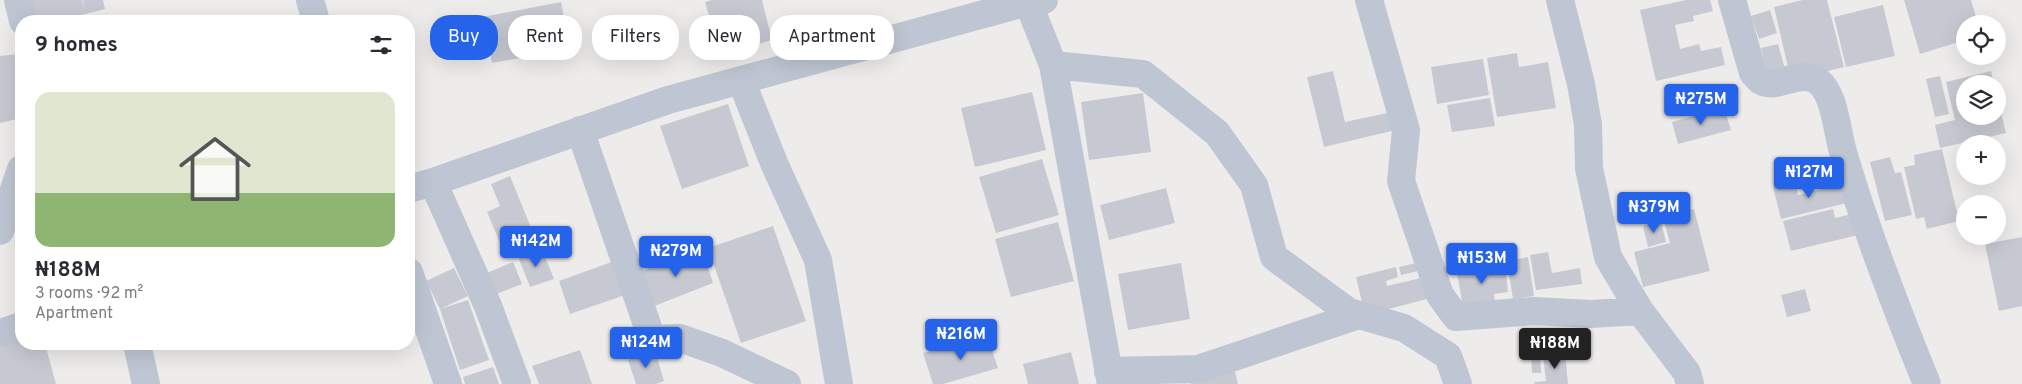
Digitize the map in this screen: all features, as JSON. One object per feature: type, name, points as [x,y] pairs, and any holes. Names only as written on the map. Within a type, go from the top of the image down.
[{"type":"street","points":[[18,0],[22,15]]},
{"type":"street","points":[[310,0],[314,15]]},
{"type":"street","points":[[1370,0],[1406,130],[1401,181],[1440,295],[1456,317],[1534,311],[1591,314],[1640,311]]},
{"type":"street","points":[[1560,0],[1581,84],[1588,125],[1589,168],[1608,257],[1640,311],[1688,373],[1690,384]]},
{"type":"street","points":[[1732,0],[1753,73],[1761,81],[1769,84],[1800,76],[1818,81],[1829,94],[1843,152],[1878,261],[1927,384]]},
{"type":"street","points":[[517,384],[488,306],[421,186],[668,100],[990,6],[1036,1],[1053,65],[1110,377],[1198,369],[1359,315]]},
{"type":"street","points":[[1053,65],[1143,74],[1217,133],[1254,185],[1274,257],[1349,312],[1404,328],[1448,356],[1458,384]]},
{"type":"street","points":[[741,80],[774,163],[818,260],[839,384]]},
{"type":"street","points":[[580,130],[652,339],[680,338],[722,353],[786,384]]},
{"type":"street","points":[[0,231],[15,186]]},
{"type":"street","points":[[415,289],[448,384]]},
{"type":"street","points":[[0,333],[15,328]]},
{"type":"street","points":[[138,350],[146,384]]},
{"type":"building","points":[[28,0],[82,0],[85,9],[83,0],[103,0],[105,9],[82,15],[32,15]]},
{"type":"building","points":[[712,0],[762,0],[770,32],[770,41],[760,43],[760,15],[709,15],[705,2]]},
{"type":"building","points":[[1686,0],[1710,0],[1713,11],[1693,16],[1694,21],[1675,25],[1680,49],[1699,44],[1701,51],[1721,47],[1725,65],[1656,81],[1640,10]]},
{"type":"building","points":[[1803,0],[1827,0],[1844,67],[1791,80],[1774,7]]},
{"type":"building","points":[[1904,0],[1971,0],[1975,15],[1956,15],[1956,43],[1920,54]]},
{"type":"building","points":[[561,2],[563,15],[508,15],[509,60],[492,63],[491,60],[498,60],[498,15],[493,15]]},
{"type":"building","points":[[1883,5],[1895,56],[1846,67],[1834,17]]},
{"type":"building","points":[[1770,10],[1777,33],[1759,39],[1751,16]]},
{"type":"building","points":[[1778,44],[1785,69],[1767,73],[1761,48]]},
{"type":"building","points":[[1517,53],[1519,67],[1548,62],[1556,108],[1497,117],[1487,58]]},
{"type":"building","points":[[15,54],[15,119],[0,123],[0,56]]},
{"type":"building","points":[[1483,59],[1489,95],[1437,104],[1431,67]]},
{"type":"building","points":[[1333,71],[1345,122],[1392,112],[1396,130],[1324,147],[1307,77]]},
{"type":"building","points":[[1991,71],[1992,75],[1975,75]]},
{"type":"building","points":[[1940,76],[1949,114],[1935,117],[1926,79]]},
{"type":"building","points":[[1956,80],[1956,125],[2004,125],[2006,133],[1997,135],[1956,135],[1956,144],[1940,148],[1935,125],[1955,120],[1946,82]]},
{"type":"building","points":[[1032,92],[1046,150],[975,167],[961,108]]},
{"type":"building","points":[[1143,93],[1151,152],[1089,160],[1081,102]]},
{"type":"building","points":[[1490,98],[1495,126],[1452,132],[1447,105]]},
{"type":"building","points":[[728,104],[749,166],[682,189],[660,126]]},
{"type":"building","points":[[1724,108],[1731,130],[1678,144],[1672,122]]},
{"type":"building","points":[[1942,149],[1956,208],[1956,222],[1927,229],[1924,217],[1916,219],[1904,167],[1915,165],[1914,155]]},
{"type":"building","points":[[1890,157],[1895,173],[1901,172],[1912,215],[1885,221],[1870,162]]},
{"type":"building","points":[[1042,159],[1059,215],[996,233],[979,177]]},
{"type":"building","points":[[1818,173],[1821,185],[1805,188],[1802,177]]},
{"type":"building","points":[[510,176],[532,230],[500,243],[487,212],[500,206],[491,184]]},
{"type":"building","points":[[1795,181],[1798,195],[1846,183],[1851,202],[1781,219],[1773,187]]},
{"type":"building","points":[[1166,188],[1175,223],[1109,240],[1100,205]]},
{"type":"building","points":[[1694,209],[1710,271],[1643,287],[1634,252],[1670,243],[1663,217]]},
{"type":"building","points":[[1833,209],[1835,218],[1852,214],[1858,235],[1791,251],[1783,221]]},
{"type":"building","points":[[1058,222],[1074,281],[1011,297],[995,239]]},
{"type":"building","points":[[1661,222],[1666,242],[1648,247],[1643,226]]},
{"type":"building","points":[[773,226],[806,321],[741,343],[708,248]]},
{"type":"building","points":[[2022,237],[2022,306],[1999,311],[1985,245],[2006,245],[2006,240]]},
{"type":"building","points":[[542,249],[554,279],[530,287],[519,259]]},
{"type":"building","points":[[702,249],[713,283],[652,307],[639,272]]},
{"type":"building","points":[[1548,252],[1552,273],[1580,268],[1582,284],[1536,290],[1530,255]]},
{"type":"building","points":[[1528,257],[1534,296],[1513,299],[1507,261]]},
{"type":"building","points":[[617,260],[628,294],[570,314],[559,281]]},
{"type":"building","points":[[513,262],[522,284],[491,296],[482,275]]},
{"type":"building","points":[[1181,263],[1190,319],[1128,330],[1118,274]]},
{"type":"building","points":[[1416,263],[1418,271],[1401,275],[1399,267]]},
{"type":"building","points":[[1505,265],[1508,292],[1494,294],[1495,302],[1463,307],[1457,273]]},
{"type":"building","points":[[1396,267],[1398,277],[1386,281],[1387,286],[1425,277],[1431,298],[1365,315],[1356,277]]},
{"type":"building","points":[[454,268],[468,296],[440,309],[426,281]]},
{"type":"building","points":[[1805,289],[1811,311],[1787,317],[1781,295]]},
{"type":"building","points":[[468,300],[489,360],[460,370],[440,309]]},
{"type":"building","points":[[15,335],[15,350],[47,350],[56,384],[0,384],[0,339]]},
{"type":"building","points":[[987,335],[998,368],[943,384],[933,384],[923,353]]},
{"type":"building","points":[[580,350],[592,384],[539,384],[532,366]]},
{"type":"building","points":[[655,351],[664,381],[656,384],[636,384],[628,360]]},
{"type":"building","points":[[1531,351],[1540,351],[1541,373],[1532,373]]},
{"type":"building","points":[[1071,352],[1079,384],[1028,384],[1023,364]]},
{"type":"building","points":[[1565,353],[1568,384],[1535,384],[1534,382],[1546,381],[1543,356]]},
{"type":"building","points":[[493,367],[499,384],[465,384],[463,377]]},
{"type":"building","points":[[1234,368],[1238,384],[1191,384],[1190,378]]}]
